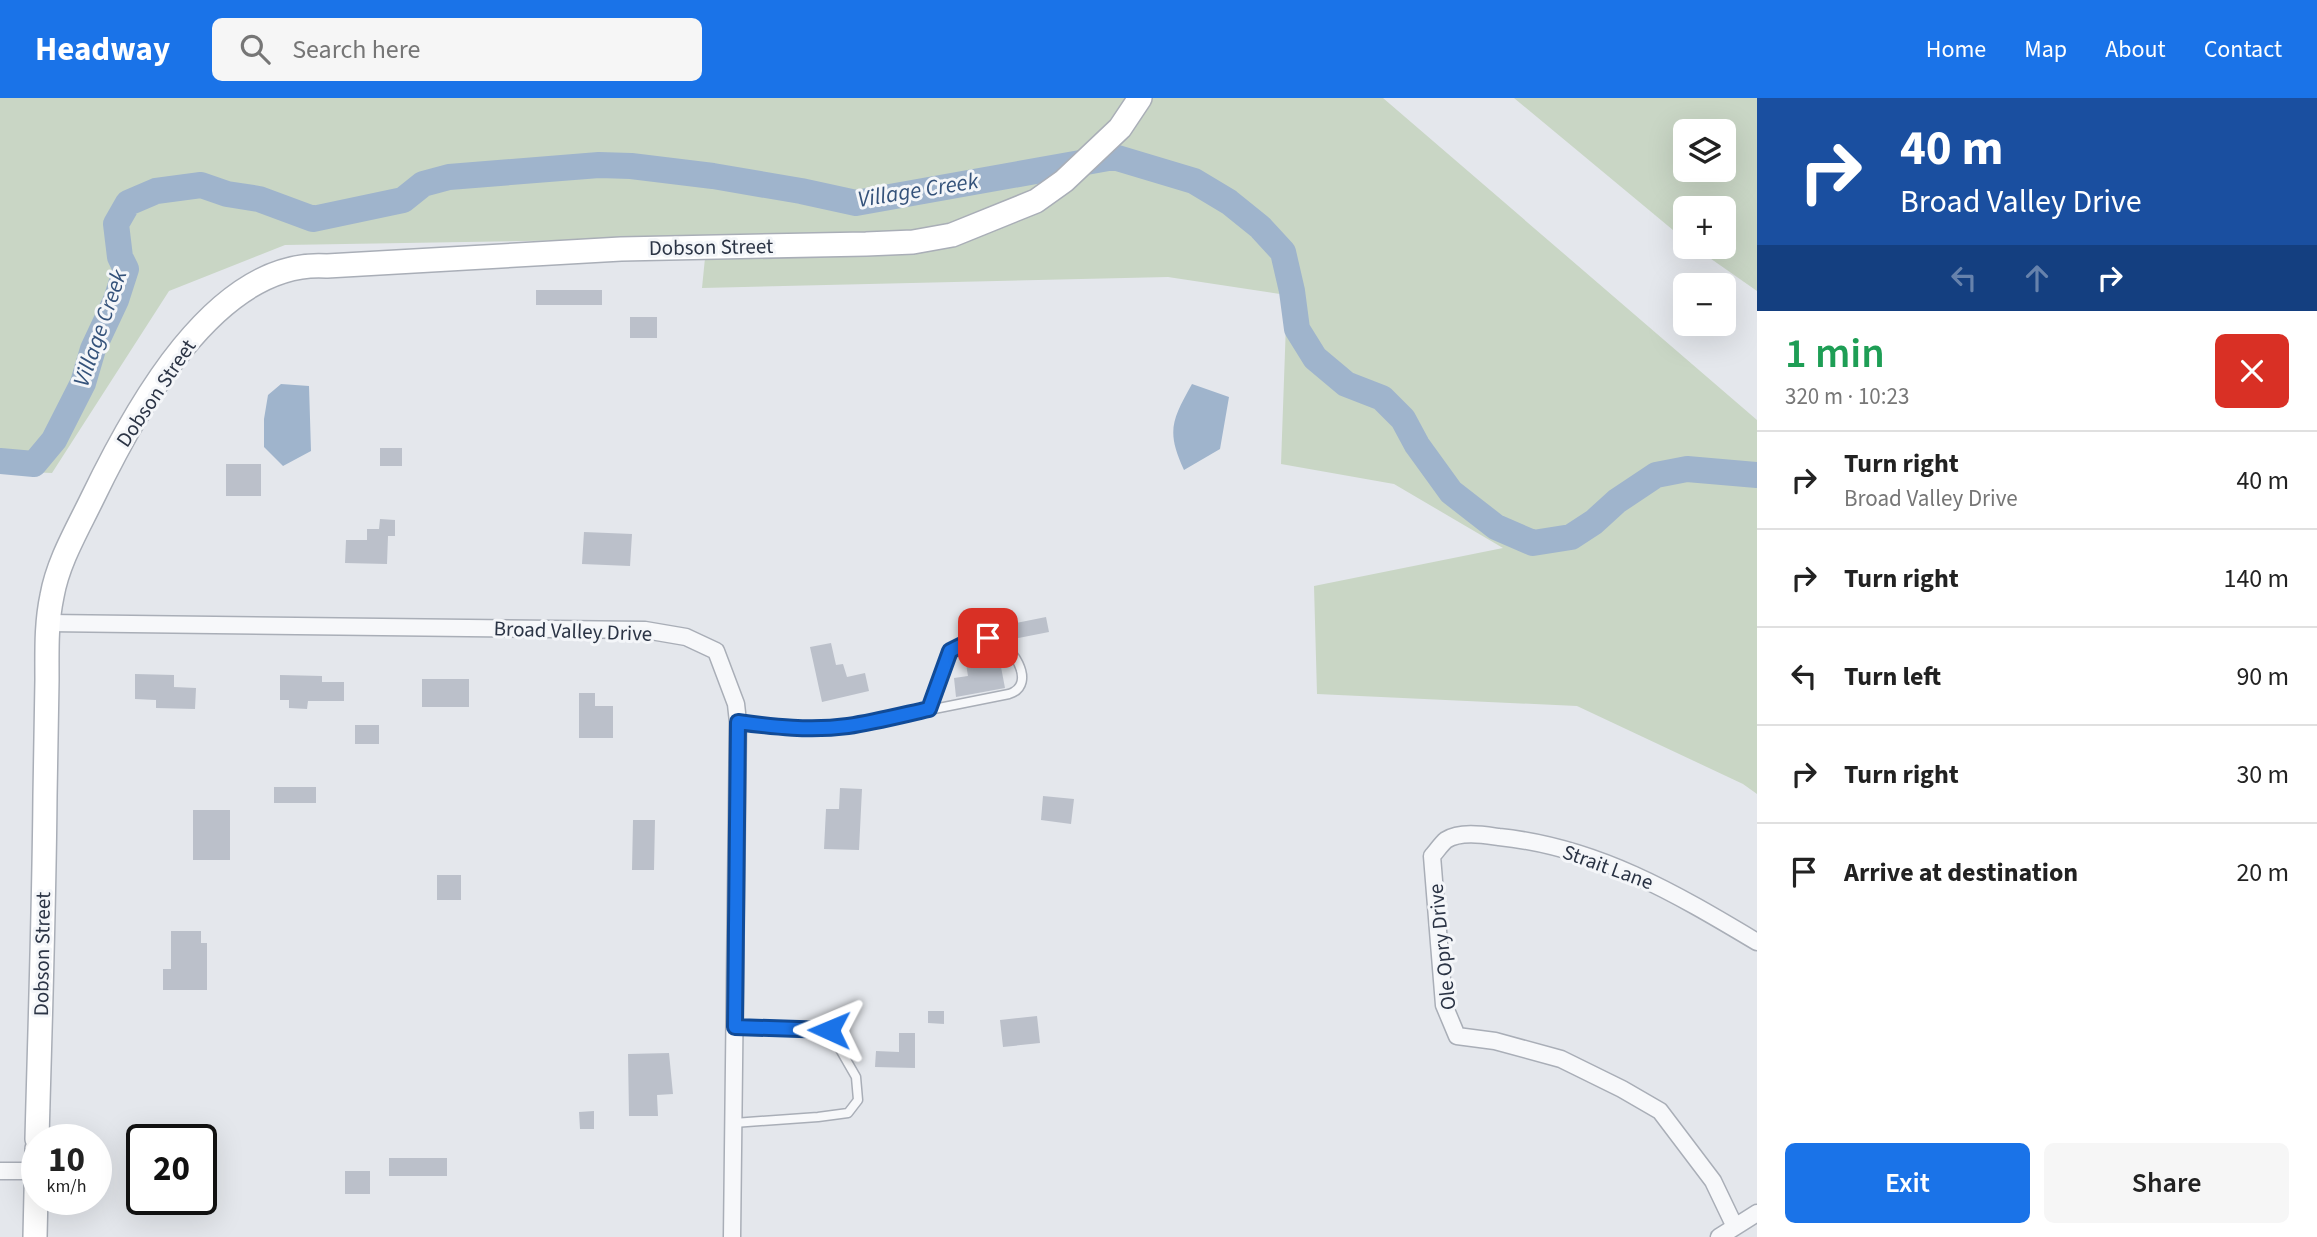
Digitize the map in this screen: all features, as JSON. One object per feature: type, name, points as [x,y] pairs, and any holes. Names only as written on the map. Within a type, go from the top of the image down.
[{"type":"street","name":"Dobson Street","points":[[37,1124],[48,623],[52,593],[65,555],[136,415],[169,365],[194,335],[238,294],[273,275],[310,265],[529,253],[913,242],[952,234],[1036,201],[1082,166],[1135,107]]},
{"type":"street","name":"Broad Valley Drive","points":[[48,623],[645,630],[686,637],[716,651],[736,704],[738,722],[732,1237]]},
{"type":"street","name":"Strait Lane","points":[[1447,840],[1473,834],[1522,839],[1587,855],[1671,891],[1757,942]]},
{"type":"street","name":"Ole Opry Drive","points":[[1447,840],[1432,856],[1444,1005],[1457,1036],[1495,1041],[1561,1059],[1660,1111],[1713,1181],[1735,1227]]},
{"type":"street","points":[[0,1171],[21,1171]]},
{"type":"street","points":[[1718,1237],[1757,1213]]},
{"type":"street","points":[[35,1215],[35,1237]]},
{"type":"lane","points":[[738,722],[814,729],[849,726],[1018,692],[1023,683],[1022,671],[1014,656],[1000,643],[988,638],[966,643],[950,651],[929,709]]},
{"type":"lane","points":[[734,1123],[818,1118],[848,1113],[858,1100],[856,1077],[829,1030],[735,1027]]},
{"type":"green space","points":[[0,98],[1383,98],[1757,420],[1757,794],[1743,784],[1577,706],[1317,694],[1314,586],[1503,548],[1394,484],[1281,464],[1287,295],[1168,277],[702,288],[707,238],[285,245],[169,291],[52,473],[0,471]]},
{"type":"green space","points":[[1514,98],[1757,98],[1757,291],[1736,276],[1736,273],[1731,273],[1711,259],[1736,259],[1736,196],[1673,196],[1673,230]]},
{"type":"water","points":[[281,384],[309,386],[311,451],[283,466],[264,447],[264,419],[268,395]]},
{"type":"water","points":[[1192,384],[1229,397],[1220,449],[1184,470],[1173,435],[1176,417]]},
{"type":"building","points":[[536,290],[602,290],[602,305],[536,305]]},
{"type":"building","points":[[630,317],[657,317],[657,338],[630,338]]},
{"type":"building","points":[[380,448],[402,448],[402,466],[380,466]]},
{"type":"building","points":[[226,464],[261,464],[261,496],[226,496]]},
{"type":"building","points":[[380,519],[395,520],[395,536],[388,536],[387,564],[345,563],[346,540],[367,540],[367,529],[379,529]]},
{"type":"building","points":[[584,532],[632,534],[630,566],[582,564]]},
{"type":"building","points":[[1046,617],[1049,632],[1014,639],[1011,624]]},
{"type":"building","points":[[831,643],[836,665],[843,664],[847,677],[865,673],[869,691],[822,702],[810,647]]},
{"type":"building","points":[[993,646],[996,668],[1001,667],[1005,688],[956,697],[954,678],[968,676],[964,651]]},
{"type":"building","points":[[135,674],[174,675],[174,687],[196,688],[195,709],[156,708],[156,700],[135,699]]},
{"type":"building","points":[[280,675],[322,676],[322,682],[344,682],[344,701],[308,701],[307,709],[289,708],[289,700],[280,700]]},
{"type":"building","points":[[422,679],[469,679],[469,707],[422,707]]},
{"type":"building","points":[[579,693],[595,693],[595,706],[613,706],[613,738],[579,738]]},
{"type":"building","points":[[355,725],[379,725],[379,744],[355,744]]},
{"type":"building","points":[[274,787],[316,787],[316,803],[274,803]]},
{"type":"building","points":[[840,788],[862,789],[859,850],[824,849],[826,809],[839,809]]},
{"type":"building","points":[[1043,796],[1074,799],[1071,824],[1041,820]]},
{"type":"building","points":[[193,810],[230,810],[230,860],[193,860]]},
{"type":"building","points":[[633,820],[655,820],[654,870],[632,870]]},
{"type":"building","points":[[437,875],[461,875],[461,900],[437,900]]},
{"type":"building","points":[[171,931],[201,931],[201,943],[207,943],[207,990],[163,990],[163,969],[171,969]]},
{"type":"building","points":[[928,1011],[944,1011],[944,1024],[928,1023]]},
{"type":"building","points":[[1037,1016],[1040,1043],[1003,1047],[1000,1020]]},
{"type":"building","points":[[899,1033],[915,1033],[915,1068],[875,1067],[876,1051],[899,1052]]},
{"type":"building","points":[[669,1053],[673,1094],[657,1095],[658,1116],[629,1116],[628,1054]]},
{"type":"building","points":[[594,1111],[594,1129],[580,1129],[579,1112]]},
{"type":"building","points":[[389,1158],[447,1158],[447,1176],[389,1176]]},
{"type":"building","points":[[345,1171],[370,1171],[370,1194],[345,1194]]},
{"type":"waterway","name":"Village Creek","points":[[0,461],[34,464],[54,440],[83,383],[93,349],[116,300],[126,269],[120,257],[116,224],[128,203],[156,191],[201,185],[227,194],[259,199],[313,219],[403,200],[423,184],[449,177],[599,165],[713,176],[856,203],[1114,157],[1194,181],[1229,202],[1260,227],[1283,252],[1297,329],[1315,358],[1346,384],[1382,398],[1403,419],[1417,445],[1451,492],[1496,527],[1533,543],[1571,537],[1656,475],[1687,469],[1757,475]]},
{"type":"route","points":[[829,1030],[735,1027],[738,722],[814,729],[849,726],[929,709],[950,651],[966,643],[988,638]]}]
